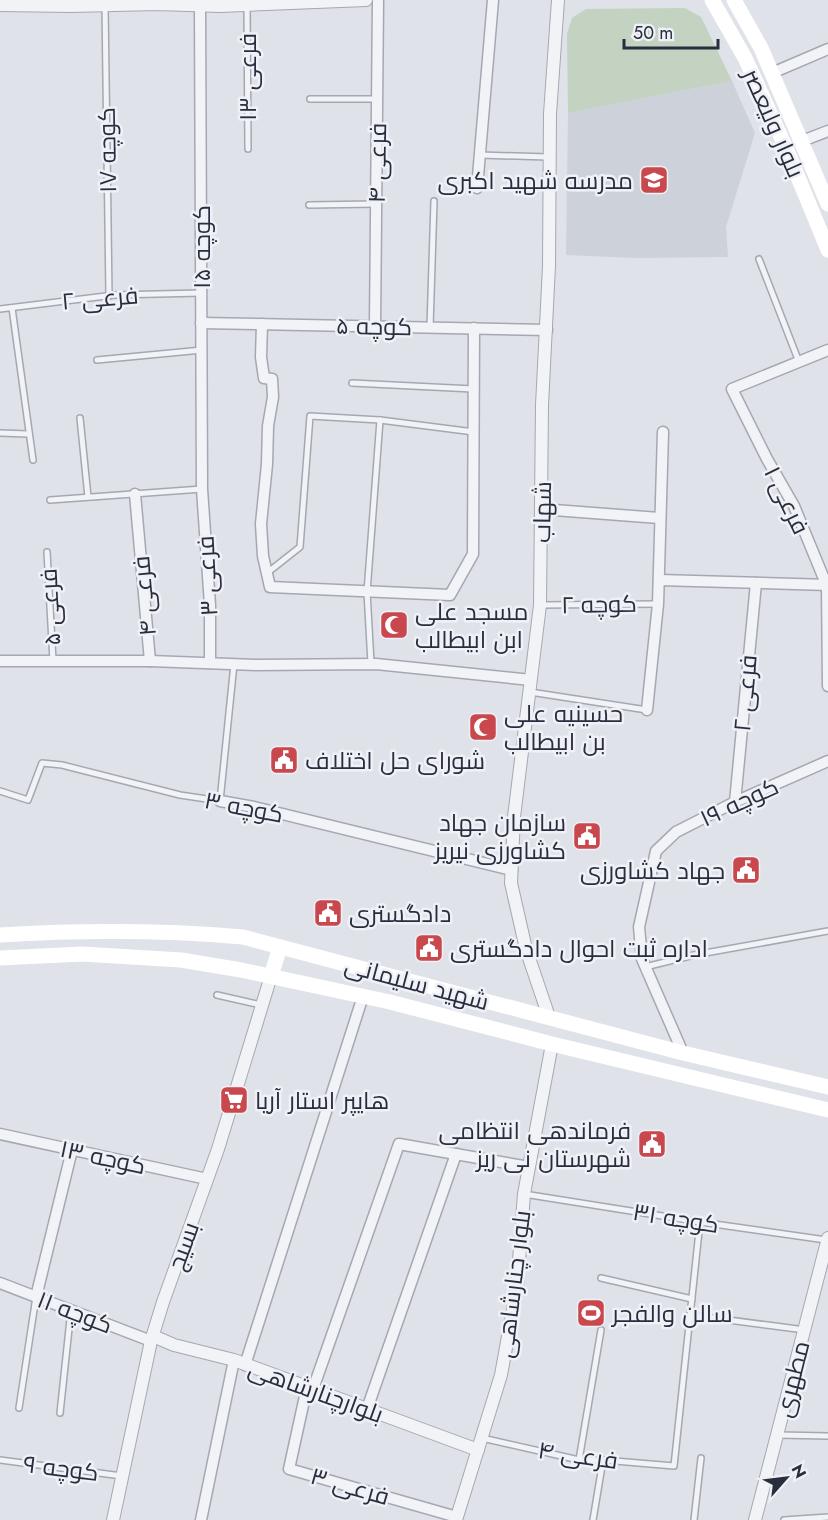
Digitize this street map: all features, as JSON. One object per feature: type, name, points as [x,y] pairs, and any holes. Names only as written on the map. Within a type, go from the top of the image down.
[{"type":"main road","name":"بلوار ولیعصر","points":[[734,0],[761,48],[828,204]]},
{"type":"main road","name":"بلوار ولیعصر","points":[[715,5],[746,58],[828,250]]},
{"type":"main road","name":"شهید سلیمانی","points":[[0,935],[74,931],[180,931],[243,937],[683,1053],[828,1087]]},
{"type":"main road","points":[[271,976],[280,947]]},
{"type":"main road","name":"شهید سلیمانی","points":[[0,958],[82,954],[181,960],[271,976],[363,996],[828,1110]]},
{"type":"main road","points":[[678,1074],[683,1053]]},
{"type":"street","points":[[0,5],[105,5],[156,2],[247,5],[366,0]]},
{"type":"street","name":"فرعی ۴","points":[[375,326],[378,0]]},
{"type":"street","points":[[477,188],[493,0]]},
{"type":"street","name":"شهاب","points":[[549,1017],[526,950],[511,883],[514,817],[540,605],[542,405],[547,330],[550,158],[558,0]]},
{"type":"street","points":[[703,0],[715,5]]},
{"type":"street","name":"کوچه ۱۵","points":[[200,5],[202,489]]},
{"type":"street","points":[[772,73],[828,49]]},
{"type":"street","points":[[802,141],[828,131]]},
{"type":"street","name":"کوچه ۵","points":[[201,323],[547,330]]},
{"type":"street","points":[[262,324],[261,357],[264,378],[272,379],[273,397],[268,426],[261,524],[270,587],[450,594],[473,554],[474,328]]},
{"type":"street","points":[[799,362],[828,350]]},
{"type":"street","name":"فرعی ۱","points":[[799,362],[732,389],[767,459],[794,506],[828,585],[828,686]]},
{"type":"street","points":[[647,710],[658,604],[663,432]]},
{"type":"street","name":"فرعی ۳","points":[[202,489],[210,605],[210,663]]},
{"type":"street","name":"فرعی ۴","points":[[135,494],[150,662]]},
{"type":"street","points":[[541,509],[659,518]]},
{"type":"street","points":[[659,580],[828,585]]},
{"type":"street","name":"فرعی ۲","points":[[735,802],[756,583]]},
{"type":"street","points":[[0,661],[371,664],[427,668],[530,686]]},
{"type":"street","name":"کوچه ۱۹","points":[[645,967],[639,927],[656,851],[676,832],[735,802],[828,761]]},
{"type":"street","name":"کوچه ۳","points":[[220,801],[254,807],[512,870]]},
{"type":"street","points":[[645,967],[683,1053]]},
{"type":"street","name":"بسیج","points":[[113,1520],[152,1338],[207,1179],[271,976]]},
{"type":"street","points":[[201,1520],[239,1362],[363,996]]},
{"type":"street","name":"بلوار چنارشاهی","points":[[456,1518],[501,1375],[517,1287],[524,1194],[552,1044]]},
{"type":"street","name":"کوچه ۱۳","points":[[0,1134],[207,1179]]},
{"type":"street","points":[[310,1388],[399,1144],[529,1167]]},
{"type":"street","points":[[36,1297],[72,1150]]},
{"type":"street","points":[[367,1409],[456,1154]]},
{"type":"street","name":"مطهری","points":[[754,1520],[778,1436],[828,1239]]},
{"type":"street","name":"کوچه ۱۱","points":[[0,1283],[152,1338]]},
{"type":"street","name":"بلوارچنارشاهی","points":[[152,1338],[239,1362],[367,1409],[480,1444]]},
{"type":"street","name":"فرعی ۳","points":[[310,1388],[289,1469],[456,1518]]},
{"type":"lane","name":"کوچه ۱۷","points":[[105,5],[109,296]]},
{"type":"lane","name":"فرعی ۱۳","points":[[247,5],[248,149]]},
{"type":"lane","points":[[310,99],[377,99]]},
{"type":"lane","points":[[480,155],[550,158]]},
{"type":"lane","points":[[430,327],[434,201]]},
{"type":"lane","points":[[309,205],[376,204]]},
{"type":"lane","points":[[759,259],[799,362]]},
{"type":"lane","name":"فرعی ۲","points":[[0,309],[109,296],[201,293]]},
{"type":"lane","points":[[12,308],[33,460]]},
{"type":"lane","points":[[97,360],[202,350]]},
{"type":"lane","points":[[352,383],[473,389]]},
{"type":"lane","points":[[267,573],[300,547],[310,416],[380,420],[474,432]]},
{"type":"lane","points":[[80,418],[88,497]]},
{"type":"lane","points":[[371,664],[366,592],[380,420]]},
{"type":"lane","points":[[0,433],[28,434]]},
{"type":"lane","points":[[50,500],[202,489]]},
{"type":"lane","name":"فرعی ۵","points":[[47,552],[53,661]]},
{"type":"lane","name":"کوچه ۲","points":[[540,605],[658,604]]},
{"type":"lane","points":[[220,801],[234,664]]},
{"type":"lane","points":[[530,686],[647,710]]},
{"type":"lane","name":"کوچه ۳","points":[[0,791],[28,800],[42,763],[62,765],[180,795],[220,801]]},
{"type":"lane","points":[[645,967],[828,931]]},
{"type":"lane","points":[[217,995],[262,1005]]},
{"type":"lane","name":"کوچه ۳۱","points":[[524,1194],[700,1222],[828,1239]]},
{"type":"lane","points":[[700,1222],[690,1315],[805,1330]]},
{"type":"lane","points":[[601,1278],[692,1299]]},
{"type":"lane","points":[[19,1408],[36,1297]]},
{"type":"lane","points":[[60,1413],[70,1310]]},
{"type":"lane","name":"فرعی ۴","points":[[480,1444],[579,1460],[674,1466],[690,1315]]},
{"type":"lane","points":[[579,1460],[601,1330]]},
{"type":"lane","points":[[778,1436],[828,1436]]},
{"type":"lane","points":[[694,1520],[701,1458]]},
{"type":"lane","name":"کوچه ۹","points":[[0,1460],[122,1476]]},
{"type":"lane","points":[[593,1520],[603,1460]]},
{"type":"lane","points":[[784,1520],[828,1517]]},
{"type":"shaded area","name":"مدرسه شهید اکبری","points":[[732,81],[755,133],[726,227],[728,257],[635,258],[566,255],[568,113]]},
{"type":"green space","points":[[685,8],[701,17],[732,81],[568,113],[567,34],[572,18],[586,9]]},
{"type":"place","name":"مدرسه شهید اکبری","points":[[654,180]]},
{"type":"place","name":"مسجد علی ابن ابیطالب","points":[[394,625]]},
{"type":"place","name":"حسینیه علی بن ابیطالب","points":[[483,727]]},
{"type":"place","name":"شورای حل اختلاف","points":[[284,760]]},
{"type":"place","name":"سازمان جهاد کشاورزی نیریز","points":[[587,836]]},
{"type":"place","name":"جهاد کشاورزی","points":[[746,870]]},
{"type":"place","name":"دادگستری","points":[[328,913]]},
{"type":"place","name":"اداره ثبت احوال دادگستری","points":[[429,948]]},
{"type":"place","name":"هایپر استار آریا","points":[[234,1100]]},
{"type":"place","name":"فرماندهی انتظامی شهرستان نی ریز","points":[[652,1144]]},
{"type":"place","name":"سالن والفجر","points":[[591,1313]]}]
